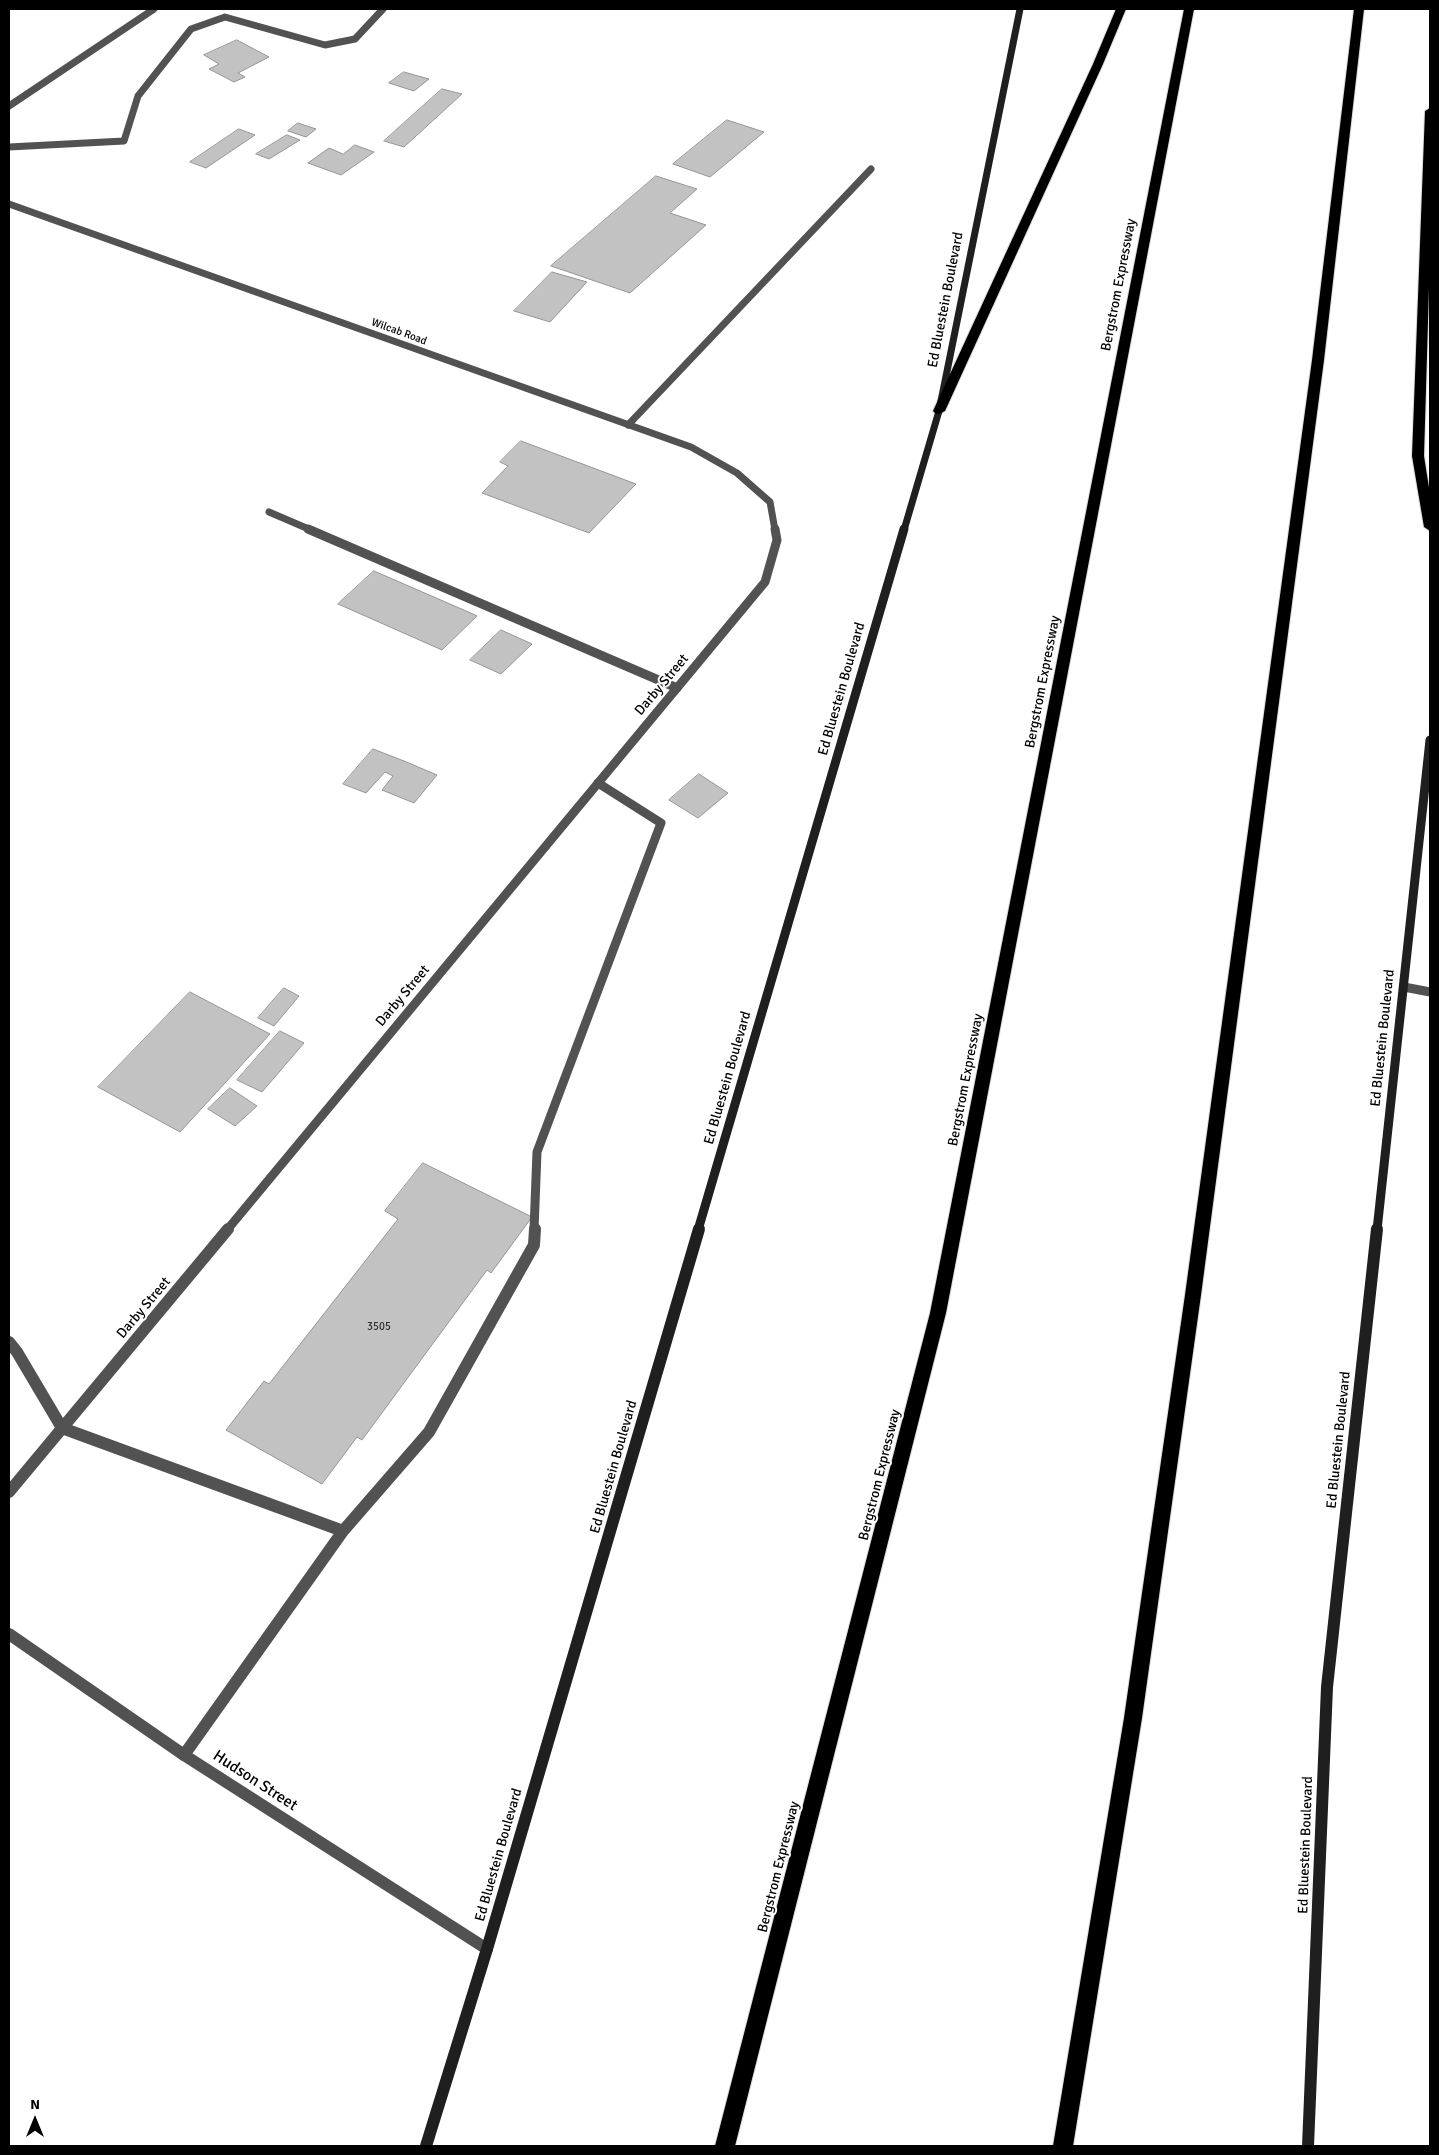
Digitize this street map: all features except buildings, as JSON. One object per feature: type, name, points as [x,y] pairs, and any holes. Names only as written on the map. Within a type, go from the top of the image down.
[{"type":"highway","points":[[939,411],[1098,64],[1121,9]]},
{"type":"highway","name":"Bergstrom Expressway","points":[[725,2146],[938,1314],[1188,9]]},
{"type":"highway","points":[[1063,2146],[1134,1718],[1194,1294],[1319,350],[1359,9]]},
{"type":"highway","points":[[1430,111],[1418,456],[1430,526]]},
{"type":"main road","name":"Ed Bluestein Boulevard","points":[[426,2146],[488,1949],[939,411],[1020,9]]},
{"type":"main road","name":"Ed Bluestein Boulevard","points":[[1308,2146],[1327,1687],[1430,740]]},
{"type":"street","points":[[9,106],[154,9]]},
{"type":"street","points":[[9,147],[124,141],[138,96],[191,29],[225,17],[325,45],[355,39],[383,9]]},
{"type":"street","points":[[628,425],[871,169]]},
{"type":"street","name":"Wilcab Road","points":[[9,204],[691,448],[737,473],[770,502]]},
{"type":"street","name":"Darby Street","points":[[9,1492],[765,582],[777,540],[770,502]]},
{"type":"street","points":[[269,512],[677,688]]},
{"type":"street","points":[[184,1754],[343,1531],[429,1432],[534,1245],[537,1152],[661,823],[598,783]]},
{"type":"street","points":[[1404,988],[1430,992]]},
{"type":"street","points":[[9,1342],[18,1352],[62,1428],[343,1531]]},
{"type":"street","name":"Hudson Street","points":[[9,1634],[184,1754],[488,1949]]}]
